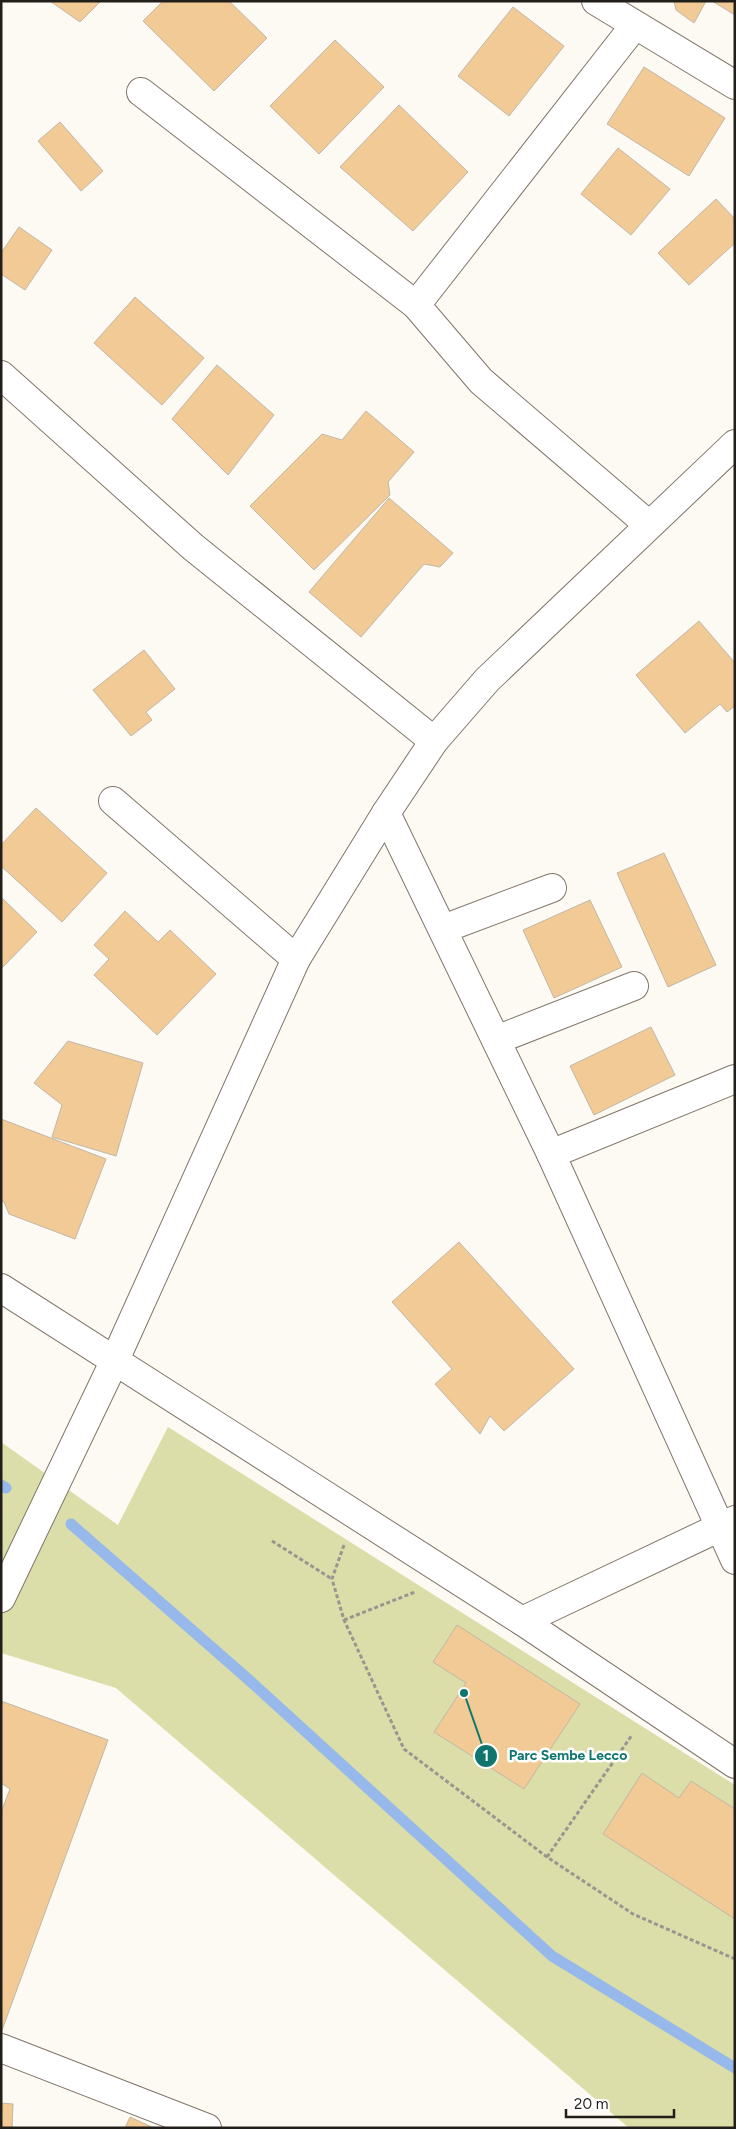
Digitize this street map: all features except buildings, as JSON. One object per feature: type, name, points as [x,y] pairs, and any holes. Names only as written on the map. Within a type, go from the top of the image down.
[{"type":"street","points":[[596,1],[735,85]]},
{"type":"street","points":[[416,305],[635,25]]},
{"type":"street","points":[[141,92],[416,305],[481,381],[649,525]]},
{"type":"street","points":[[1,375],[193,547],[434,741]]},
{"type":"street","points":[[1,1598],[114,1362],[296,959],[386,813],[434,741],[487,680],[735,444]]},
{"type":"street","points":[[113,801],[296,959]]},
{"type":"street","points":[[386,813],[727,1523],[735,1560]]},
{"type":"street","points":[[442,929],[552,888]]},
{"type":"street","points":[[496,1040],[634,986]]},
{"type":"street","points":[[551,1154],[735,1079]]},
{"type":"street","points":[[1,1288],[522,1621],[735,1764]]},
{"type":"street","points":[[522,1621],[727,1523]]},
{"type":"street","points":[[1,2048],[206,2128]]},
{"type":"path","points":[[360,1518],[346,1540],[332,1579],[344,1620],[404,1749],[547,1857],[633,1914],[735,1959]]},
{"type":"path","points":[[272,1541],[332,1579]]},
{"type":"path","points":[[344,1620],[415,1592],[423,1597]]},
{"type":"path","points":[[547,1857],[636,1731]]},
{"type":"green space","points":[[168,1427],[735,1785],[735,2128],[629,2128],[116,1688],[1,1653],[1,1442],[118,1525]]},
{"type":"waterway","points":[[1,1485],[6,1488]]},
{"type":"waterway","points":[[71,1524],[249,1680],[552,1956],[735,2068]]},
{"type":"place","name":"Parc Sembe Lecco","points":[[464,1693]]}]
